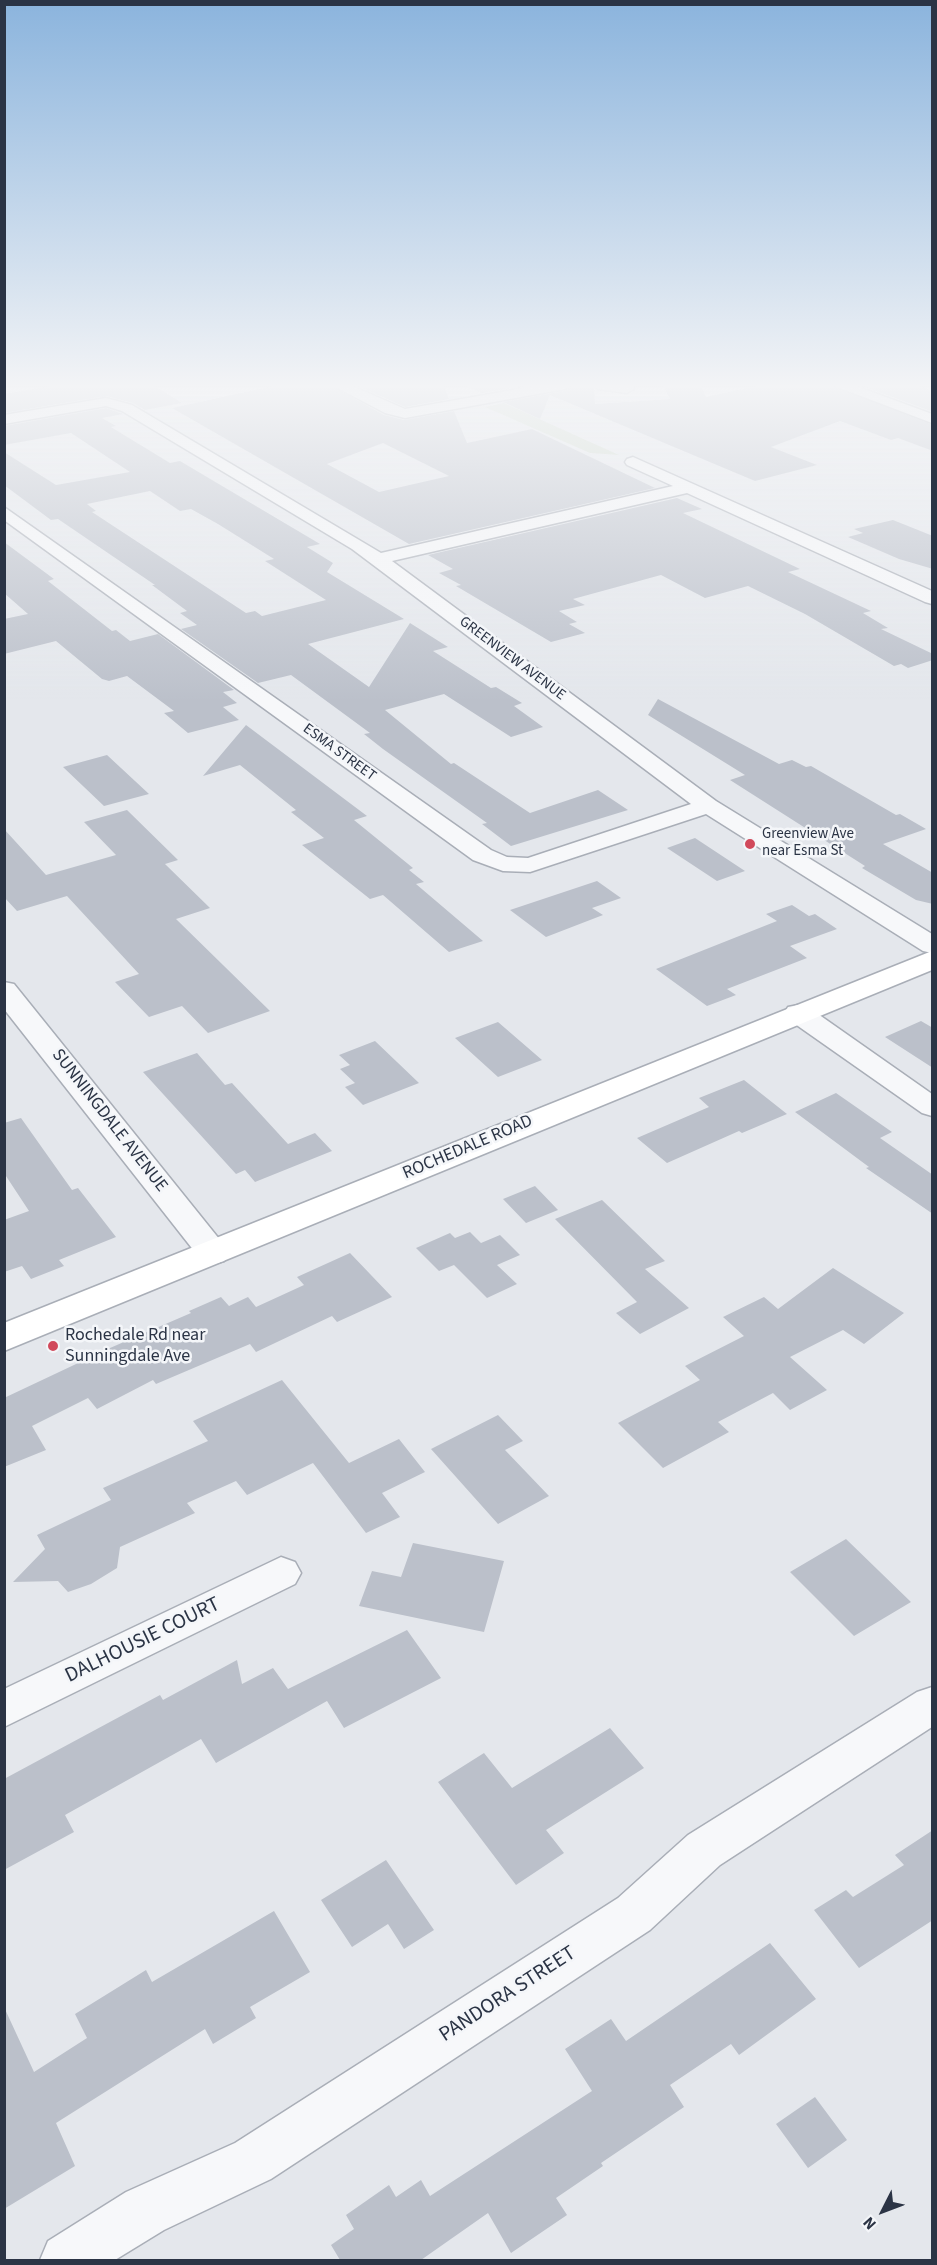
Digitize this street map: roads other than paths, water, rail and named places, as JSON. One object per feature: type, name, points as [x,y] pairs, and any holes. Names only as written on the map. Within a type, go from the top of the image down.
[{"type":"main road","name":"ROCHEDALE ROAD","points":[[4,1338],[933,960]]},
{"type":"street","name":"GREENVIEW AVENUE","points":[[265,491],[379,559],[708,806],[933,945]]},
{"type":"street","points":[[379,559],[675,491]]},
{"type":"street","points":[[693,491],[933,598]]},
{"type":"street","name":"ESMA STREET","points":[[4,512],[482,855],[503,864],[530,866],[708,806]]},
{"type":"street","name":"SUNNINGDALE AVENUE","points":[[4,990],[213,1253]]},
{"type":"street","points":[[798,1013],[933,1107]]},
{"type":"street","name":"DALHOUSIE COURT","points":[[4,1710],[281,1573]]},
{"type":"street","name":"PANDORA STREET","points":[[67,2260],[145,2211],[253,2162],[634,1914],[704,1850],[933,1704]]},
{"type":"place","name":"Greenview Ave near Esma St","points":[[750,844]]},
{"type":"place","name":"Rochedale Rd near Sunningdale Ave","points":[[53,1346]]}]
